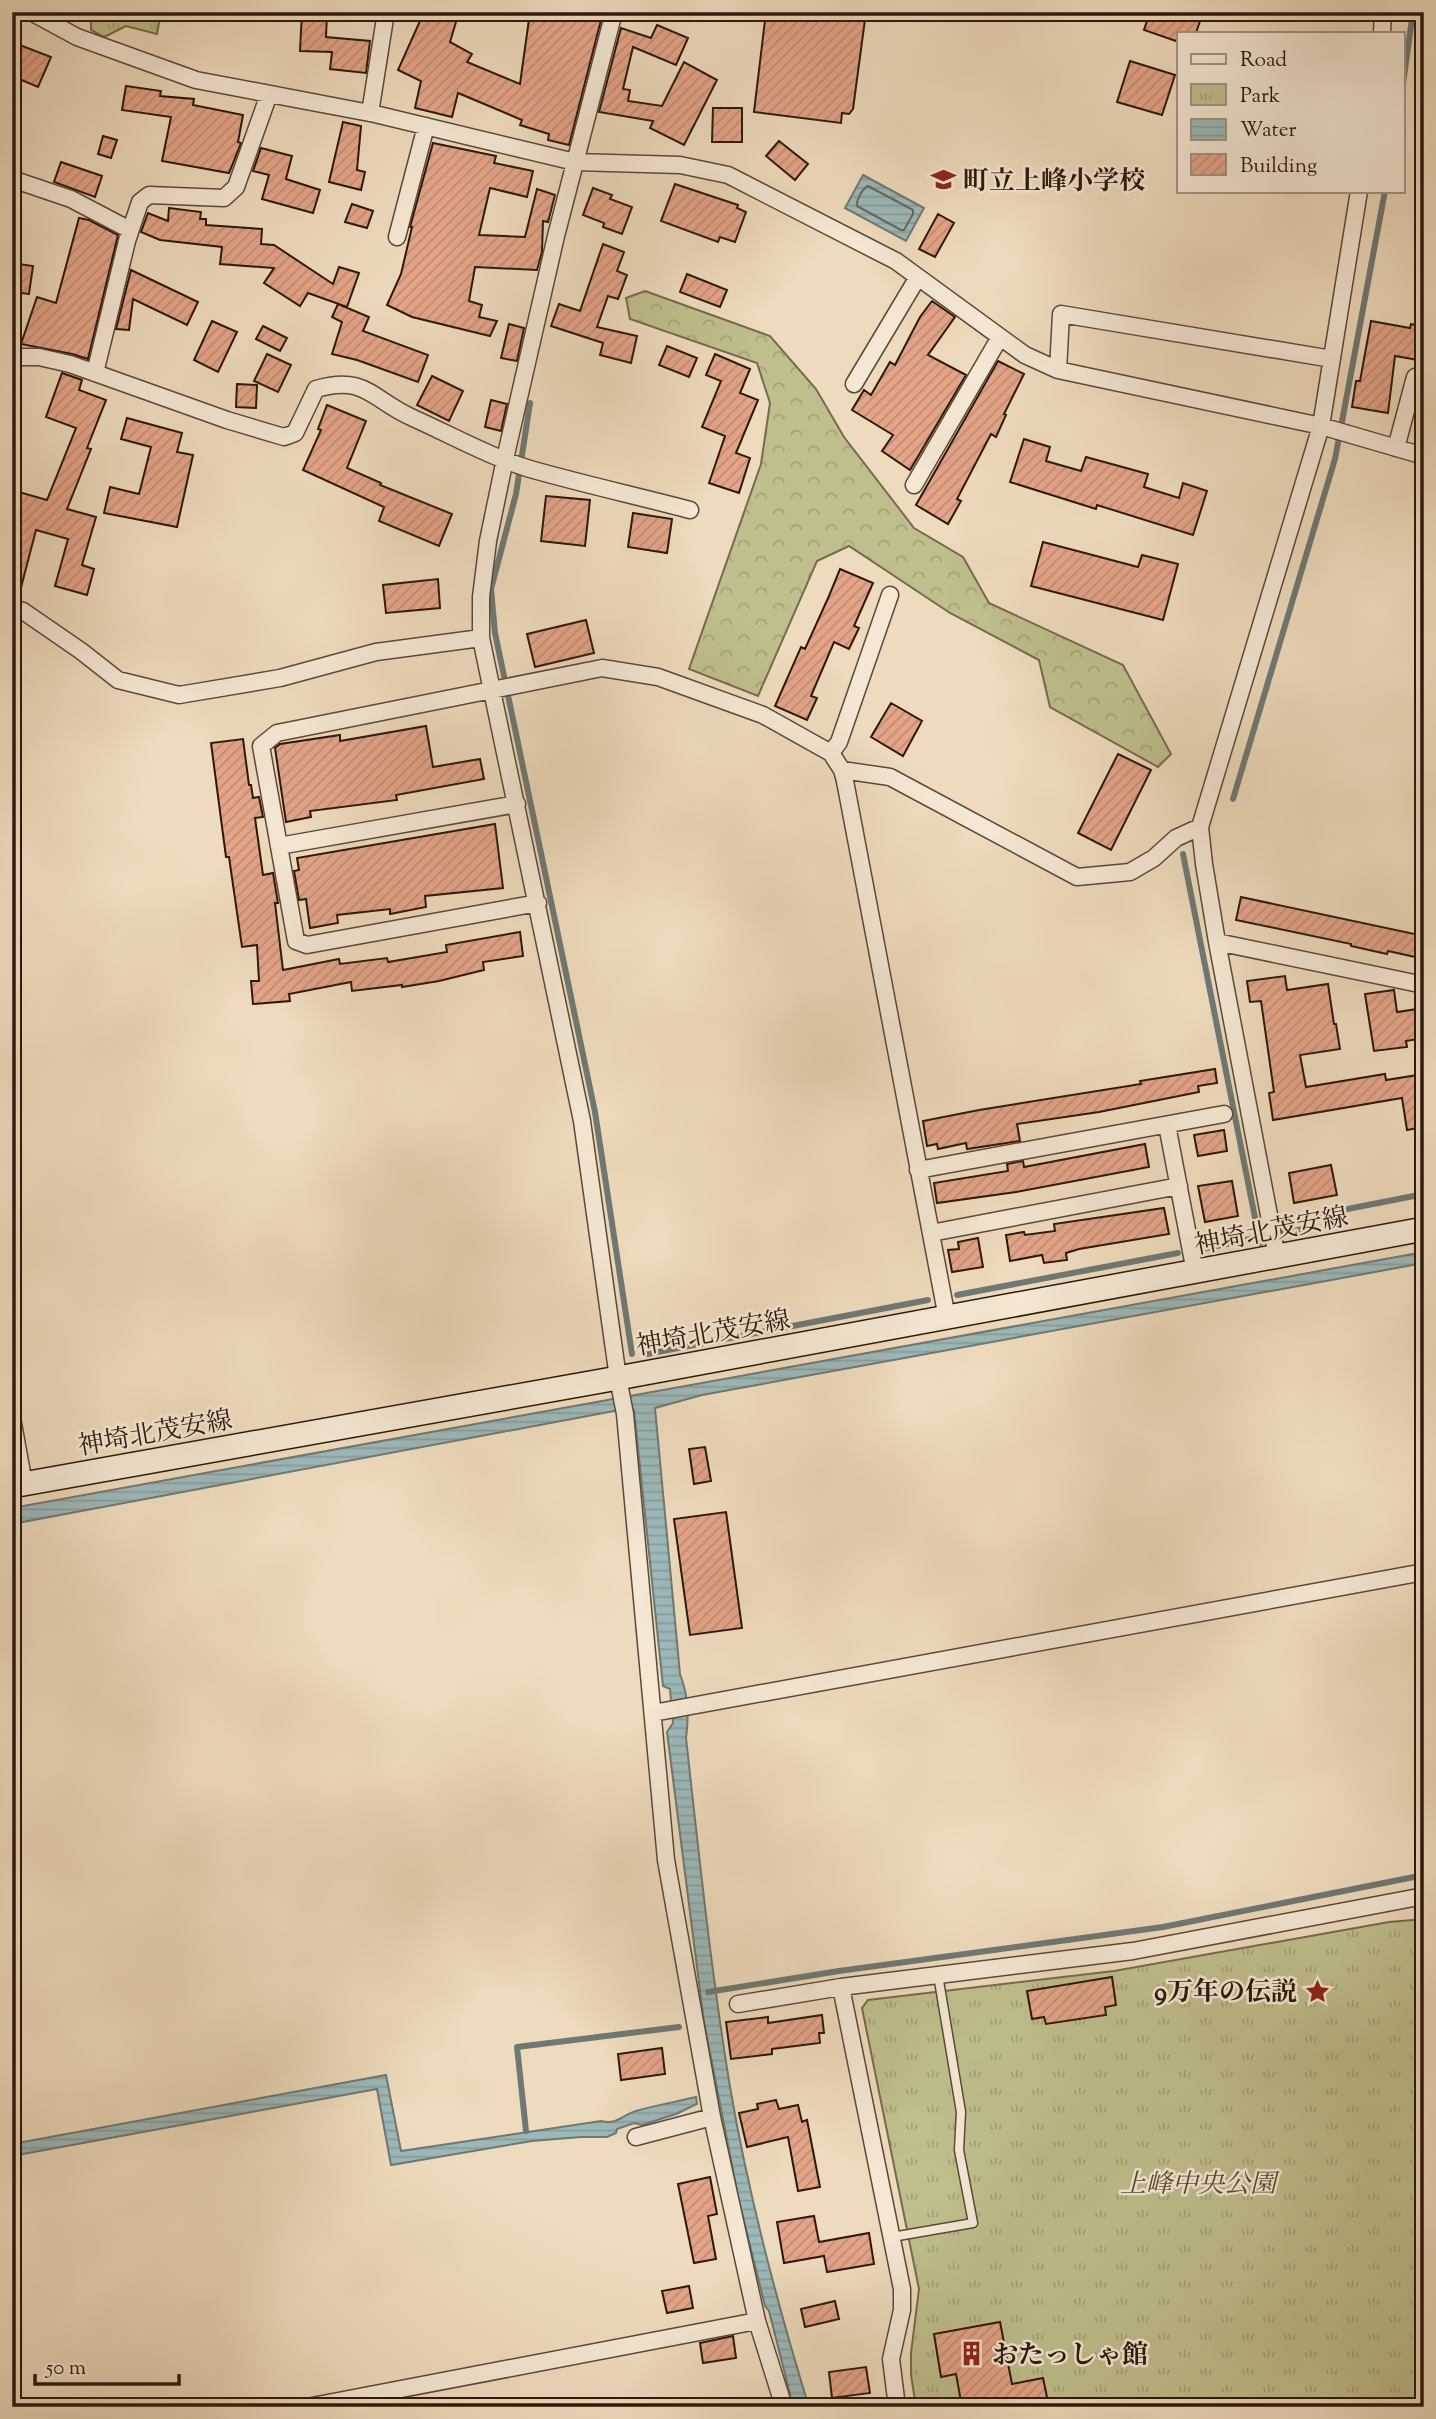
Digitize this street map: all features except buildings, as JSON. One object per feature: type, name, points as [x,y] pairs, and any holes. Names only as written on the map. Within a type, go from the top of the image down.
[{"type":"main road","name":"神埼北茂安線","points":[[18,1485],[620,1386],[947,1318],[1424,1229]]},
{"type":"street","points":[[31,12],[77,37],[196,80],[370,113],[575,162],[680,165],[728,175],[896,261],[1026,355],[1058,370],[1321,426],[1424,456]]},
{"type":"street","points":[[370,113],[386,12]]},
{"type":"street","points":[[614,12],[575,162],[505,459],[488,541],[481,597],[481,638],[582,1121],[625,1414],[666,1860],[712,2117],[757,2321],[784,2407]]},
{"type":"street","points":[[1382,32],[1383,12]]},
{"type":"street","points":[[94,373],[130,230],[140,202],[149,195],[224,198],[236,187],[270,94]]},
{"type":"street","points":[[397,237],[426,127]]},
{"type":"street","points":[[12,179],[71,199],[130,230]]},
{"type":"street","points":[[1277,1258],[1217,942],[1199,827],[1321,426],[1359,192]]},
{"type":"street","points":[[853,384],[918,277]]},
{"type":"street","points":[[1058,370],[1061,314],[1332,359]]},
{"type":"street","points":[[915,485],[1000,337]]},
{"type":"street","points":[[12,357],[40,357],[70,364],[284,437],[295,433],[316,389],[334,384],[351,385],[370,391],[400,413],[528,468],[690,510]]},
{"type":"street","points":[[1396,448],[1415,377],[1424,379]]},
{"type":"street","points":[[831,753],[839,742],[890,595]]},
{"type":"street","points":[[12,608],[23,611],[43,624],[118,680],[178,695],[281,678],[376,652],[481,638]]},
{"type":"street","points":[[538,903],[307,945],[296,941],[261,746],[277,733],[602,668],[658,677],[763,715],[831,753],[842,770],[947,1318]]},
{"type":"street","points":[[842,770],[890,776],[1077,877],[1130,872],[1154,858],[1176,838],[1199,827]]},
{"type":"street","points":[[279,846],[517,804]]},
{"type":"street","points":[[1217,942],[1424,985]]},
{"type":"street","points":[[918,1170],[1224,1114]]},
{"type":"street","points":[[1167,1125],[1195,1272]]},
{"type":"street","points":[[930,1233],[1179,1186]]},
{"type":"street","points":[[12,1419],[18,1485]]},
{"type":"street","points":[[653,1713],[1424,1573]]},
{"type":"street","points":[[738,2004],[841,1987],[1133,1951],[1424,1896]]},
{"type":"street","points":[[841,1987],[902,2289],[902,2310],[891,2358],[897,2407]]},
{"type":"street","points":[[636,2137],[712,2117]]},
{"type":"street","points":[[307,2407],[757,2321]]},
{"type":"lane","points":[[892,2236],[973,2223],[959,2150],[961,2112],[938,1974]]},
{"type":"green space","points":[[91,12],[161,12],[157,34],[126,26],[104,37],[91,30]]},
{"type":"green space","points":[[645,291],[770,336],[816,389],[844,437],[914,528],[963,557],[989,603],[1123,665],[1171,754],[1158,767],[1050,707],[1039,660],[950,613],[849,546],[817,561],[758,696],[689,669],[761,464],[770,403],[757,363],[630,319],[626,298]]},
{"type":"green space","name":"上峰中央公園","points":[[1424,1919],[1424,2407],[916,2407],[911,2353],[919,2289],[862,2008],[868,2000],[1114,1971],[1389,1922]]},
{"type":"water","points":[[863,175],[924,208],[906,241],[845,208]]},
{"type":"water","points":[[1424,1252],[1424,1263],[702,1395],[655,1408],[680,1674],[687,1706],[686,1738],[723,2043],[754,2207],[809,2407],[791,2407],[790,2394],[739,2201],[704,2022],[667,1732],[673,1723],[670,1689],[663,1686],[634,1410],[630,1408],[12,1524],[12,1508]]},
{"type":"water","points":[[386,2075],[401,2151],[601,2121],[612,2122],[636,2111],[696,2097],[697,2104],[642,2125],[634,2123],[617,2129],[616,2133],[607,2137],[532,2141],[391,2165],[377,2089],[12,2156],[12,2144]]},
{"type":"waterway","points":[[1404,76],[1413,12]]},
{"type":"waterway","points":[[1233,799],[1335,459],[1385,192]]},
{"type":"waterway","points":[[530,403],[516,494],[491,589],[495,633],[595,1112],[632,1354]]},
{"type":"waterway","points":[[1183,854],[1260,1243]]},
{"type":"waterway","points":[[1322,1214],[1424,1194]]},
{"type":"waterway","points":[[1283,1233],[1303,1229]]},
{"type":"waterway","points":[[1202,1249],[1265,1236]]},
{"type":"waterway","points":[[957,1295],[1178,1253]]},
{"type":"waterway","points":[[647,1354],[928,1300]]},
{"type":"waterway","points":[[708,1992],[839,1971],[1163,1927],[1424,1875]]},
{"type":"waterway","points":[[526,2131],[517,2047],[679,2027]]},
{"type":"place","name":"町立上峰小学校","points":[[943,180]]},
{"type":"place","name":"9万年の伝説","points":[[1317,1991]]},
{"type":"place","name":"おたっしゃ館","points":[[972,2354]]}]
